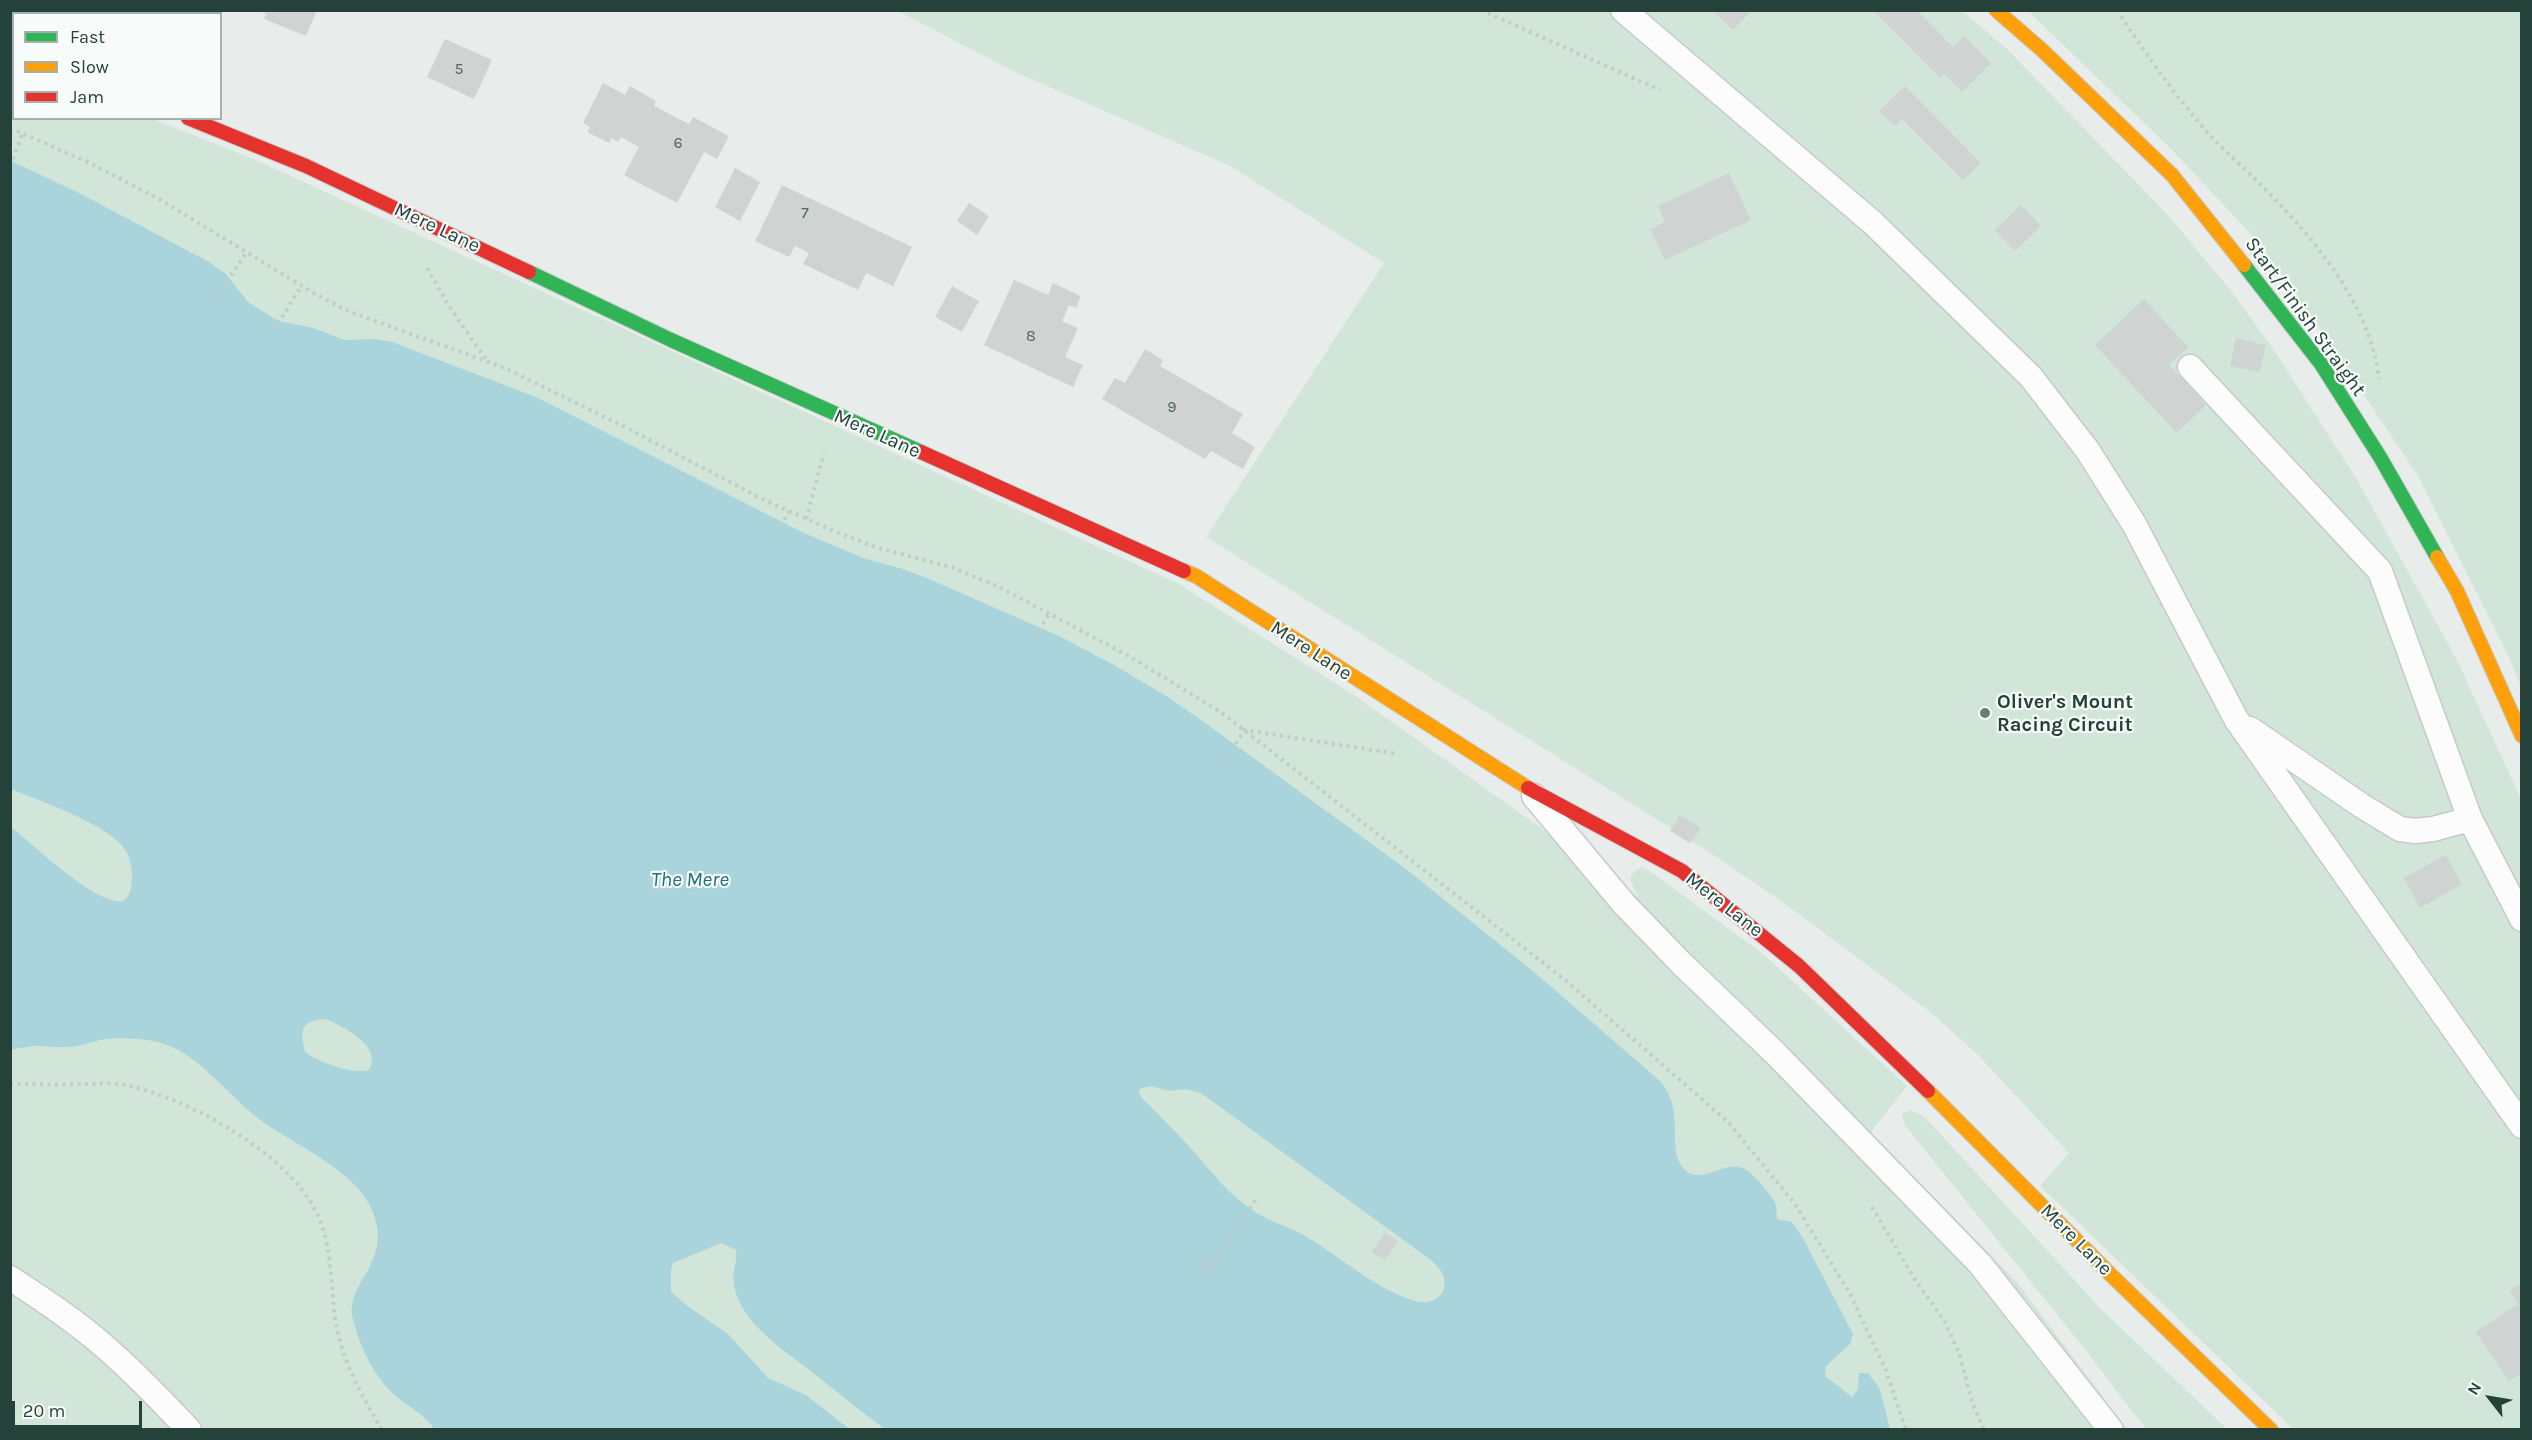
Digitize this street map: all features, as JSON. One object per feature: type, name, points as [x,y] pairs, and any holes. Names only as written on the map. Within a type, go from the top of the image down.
[{"type":"street","name":"Start/Finish Straight","points":[[1996,10],[2042,50],[2172,175],[2321,364],[2380,457],[2457,591],[2522,736]]},
{"type":"street","name":"Mere Lane","points":[[193,120],[306,166],[671,340],[1196,576],[1526,787],[1682,871],[1799,966],[1903,1065],[2112,1276],[2271,1430]]},
{"type":"lane","points":[[1623,10],[1873,223],[2031,377],[2088,451],[2134,524],[2236,720],[2522,1126]]},
{"type":"lane","points":[[2190,367],[2380,571],[2470,819],[2522,920]]},
{"type":"lane","points":[[2236,720],[2400,830],[2433,829],[2470,819]]},
{"type":"lane","points":[[1526,787],[1632,913],[1775,1053],[1980,1264],[2111,1430]]},
{"type":"lane","points":[[10,1278],[102,1344],[142,1380],[189,1430]]},
{"type":"path","points":[[1481,10],[1666,92]]},
{"type":"path","points":[[2117,10],[2192,114],[2224,150],[2278,203],[2332,270],[2367,328],[2377,360],[2380,386]]},
{"type":"path","points":[[10,128],[149,194],[302,285],[369,320],[488,361],[631,430],[806,519],[878,548],[951,567],[997,586],[1180,686],[1244,730],[1564,979],[1728,1122],[1795,1204],[1850,1294],[1885,1368],[1906,1430]]},
{"type":"path","points":[[10,166],[23,133]]},
{"type":"path","points":[[404,212],[415,244],[435,282],[488,361]]},
{"type":"path","points":[[218,294],[247,252]]},
{"type":"path","points":[[274,330],[302,285]]},
{"type":"path","points":[[806,519],[835,415]]},
{"type":"path","points":[[777,533],[789,511]]},
{"type":"path","points":[[1035,637],[1049,614]]},
{"type":"path","points":[[1244,730],[1406,756]]},
{"type":"path","points":[[1224,763],[1244,730]]},
{"type":"path","points":[[10,1083],[118,1084],[156,1093],[183,1103],[230,1127],[285,1173],[304,1194],[322,1226],[338,1332],[355,1381],[382,1430]]},
{"type":"path","points":[[1208,1271],[1257,1198]]},
{"type":"path","points":[[1870,1202],[1915,1280],[1932,1300],[1944,1320],[1959,1353],[1972,1402],[1984,1430]]},
{"type":"path","points":[[1198,1263],[1219,1279]]},
{"type":"green space","name":"Oliver's Mount Racing Circuit","points":[[1961,10],[2007,49],[2167,214],[2228,287],[2272,347],[2356,478],[2457,660],[2521,799],[2521,1429],[2293,1429],[2040,1186],[2069,1153],[1978,1055],[1929,1011],[1788,906],[1709,852],[1206,537],[1384,263],[1230,166],[1013,71],[898,11]]},
{"type":"green space","points":[[2028,11],[2521,11],[2521,687],[2509,657],[2418,476],[2315,322],[2249,232],[2170,148]]},
{"type":"green space","name":"The Mere","points":[[10,64],[12,65],[12,120],[156,120],[256,160],[1179,584],[1354,695],[1638,897],[1630,880],[1631,875],[1641,867],[1651,872],[1762,953],[1907,1086],[1870,1133],[2017,1282],[2127,1429],[11,1429]]},
{"type":"green space","points":[[1910,1110],[1922,1115],[1936,1129],[2100,1308],[2227,1429],[2146,1429],[1904,1124],[1902,1115]]},
{"type":"water","name":"The Mere","points":[[11,161],[79,193],[209,262],[226,274],[248,302],[273,318],[310,327],[345,340],[375,339],[392,342],[536,397],[802,532],[863,558],[929,579],[1059,636],[1168,697],[1406,869],[1534,972],[1659,1080],[1668,1092],[1672,1105],[1676,1152],[1685,1170],[1698,1175],[1735,1166],[1745,1169],[1754,1176],[1774,1200],[1777,1219],[1792,1222],[1804,1240],[1853,1334],[1850,1344],[1826,1366],[1825,1376],[1852,1397],[1858,1389],[1859,1373],[1868,1373],[1880,1389],[1890,1429],[885,1429],[758,1328],[740,1304],[735,1290],[733,1279],[736,1250],[721,1243],[673,1263],[671,1292],[728,1334],[768,1378],[806,1395],[849,1429],[434,1429],[427,1420],[389,1390],[369,1362],[356,1330],[352,1306],[374,1257],[377,1227],[371,1208],[362,1193],[350,1180],[321,1158],[259,1119],[197,1063],[184,1053],[169,1046],[154,1041],[120,1038],[73,1047],[34,1046],[11,1050],[11,827],[67,874],[84,886],[114,901],[125,900],[127,897],[132,884],[132,873],[126,851],[105,832],[73,814],[11,789]],"holes":[[[326,1019],[351,1032],[366,1045],[371,1053],[372,1061],[369,1070],[354,1071],[336,1067],[305,1052],[304,1028],[311,1022]],[[1151,1086],[1169,1091],[1186,1089],[1201,1093],[1431,1260],[1444,1278],[1445,1284],[1441,1295],[1427,1302],[1400,1296],[1372,1281],[1305,1236],[1252,1210],[1221,1183],[1143,1099],[1138,1092],[1141,1088]]]},
{"type":"building","points":[[257,10],[317,10],[306,36],[264,19],[266,14]]},
{"type":"building","points":[[1712,10],[1752,10],[1733,30]]},
{"type":"building","points":[[1873,10],[1917,10],[1953,47],[1964,36],[1991,63],[1962,92],[1944,74],[1940,78]]},
{"type":"building","points":[[445,39],[492,60],[474,99],[427,77]]},
{"type":"building","points":[[603,83],[625,95],[630,86],[656,101],[654,106],[689,124],[693,117],[729,136],[717,159],[704,152],[677,203],[624,175],[639,147],[621,137],[618,142],[612,138],[609,143],[587,132],[590,127],[583,123]]},
{"type":"building","points":[[1905,86],[1981,163],[1963,180],[1902,119],[1895,126],[1879,111]]},
{"type":"building","points":[[735,168],[760,182],[740,221],[715,207]]},
{"type":"building","points":[[1729,173],[1751,220],[1665,260],[1650,229],[1665,222],[1658,206]]},
{"type":"building","points":[[782,185],[912,247],[893,286],[866,273],[858,290],[803,264],[809,253],[795,246],[789,257],[755,241]]},
{"type":"building","points":[[969,203],[989,216],[977,235],[957,221]]},
{"type":"building","points":[[2021,205],[2041,226],[2015,251],[1995,230]]},
{"type":"building","points":[[1014,280],[1048,295],[1053,283],[1081,296],[1076,308],[1069,305],[1062,321],[1078,328],[1065,357],[1083,365],[1073,387],[984,345]]},
{"type":"building","points":[[952,286],[979,301],[962,332],[935,317]]},
{"type":"building","points":[[2144,299],[2188,347],[2169,365],[2206,405],[2177,433],[2095,345]]},
{"type":"building","points":[[2236,338],[2266,345],[2259,372],[2230,366]]},
{"type":"building","points":[[1145,349],[1163,360],[1160,366],[1243,414],[1232,433],[1255,447],[1243,469],[1211,451],[1205,459],[1102,399],[1115,378],[1125,383]]},
{"type":"building","points":[[1680,815],[1701,828],[1690,843],[1670,831]]},
{"type":"building","points":[[2446,855],[2462,884],[2420,908],[2404,878]]},
{"type":"building","points":[[1385,1232],[1398,1241],[1385,1260],[1372,1252]]},
{"type":"building","points":[[2522,1283],[2522,1373],[2509,1381],[2476,1332],[2518,1304],[2510,1291]]},
{"type":"traffic: fast","points":[[2244,265],[2321,364],[2380,457],[2437,557]]},
{"type":"traffic: fast","points":[[529,272],[671,340],[921,452]]},
{"type":"traffic: slow","points":[[1996,10],[2042,50],[2172,175],[2244,265]]},
{"type":"traffic: slow","points":[[2437,557],[2457,591],[2522,736]]},
{"type":"traffic: slow","points":[[1184,571],[1196,576],[1528,788]]},
{"type":"traffic: slow","points":[[1928,1091],[2112,1276],[2271,1430]]},
{"type":"traffic: jam","points":[[193,120],[306,166],[529,272]]},
{"type":"traffic: jam","points":[[921,452],[1184,571]]},
{"type":"traffic: jam","points":[[1528,788],[1682,871],[1799,966],[1928,1091]]},
{"type":"place","name":"Oliver's Mount Racing Circuit","points":[[1985,713]]}]
